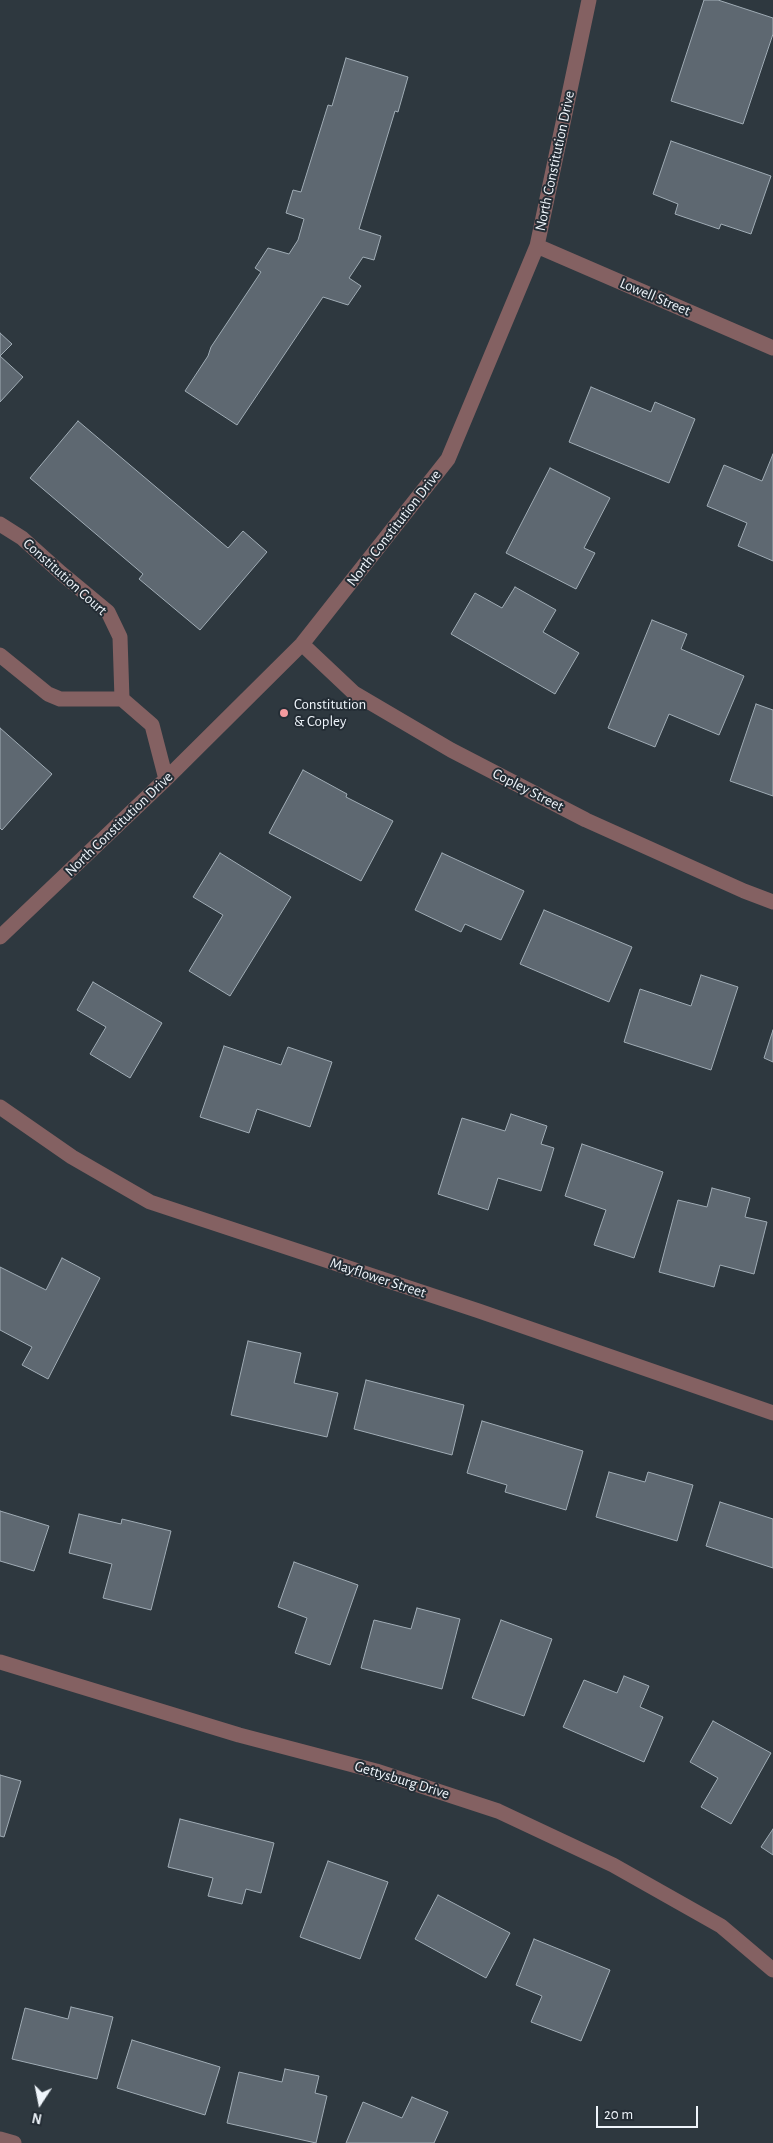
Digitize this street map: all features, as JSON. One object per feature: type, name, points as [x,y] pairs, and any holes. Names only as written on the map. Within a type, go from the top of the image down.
[{"type":"street","name":"North Constitution Drive","points":[[0,937],[166,779],[302,644],[448,459],[537,246],[589,0]]},
{"type":"street","name":"Lowell Street","points":[[537,246],[773,348]]},
{"type":"street","name":"Constitution Court","points":[[0,524],[22,538],[108,612],[120,637],[122,699]]},
{"type":"street","name":"Copley Street","points":[[302,644],[354,693],[451,750],[586,820],[744,891],[773,902]]},
{"type":"street","points":[[0,655],[48,694],[60,699],[122,699],[152,725],[166,779]]},
{"type":"street","name":"Mayflower Street","points":[[0,1108],[72,1157],[150,1202],[479,1311],[773,1413]]},
{"type":"street","name":"Gettysburg Drive","points":[[0,1662],[239,1735],[376,1771],[498,1811],[613,1864],[721,1926],[773,1970]]},
{"type":"street","points":[[0,2139],[14,2143]]},
{"type":"building","points":[[704,0],[718,0],[773,18],[773,34],[743,124],[671,101]]},
{"type":"building","points":[[346,58],[408,77],[398,112],[395,111],[359,229],[381,236],[374,260],[363,257],[349,278],[361,286],[348,305],[323,297],[237,425],[185,391],[208,356],[211,347],[261,272],[255,268],[268,248],[289,254],[298,240],[304,219],[286,213],[293,190],[301,192],[328,105],[332,106]]},
{"type":"building","points":[[671,141],[771,176],[751,234],[721,224],[719,229],[675,214],[678,204],[653,194]]},
{"type":"building","points":[[0,333],[12,344],[0,356]]},
{"type":"building","points":[[0,356],[23,377],[0,402]]},
{"type":"building","points":[[591,387],[651,412],[655,402],[695,419],[669,483],[569,442]]},
{"type":"building","points":[[78,421],[228,548],[243,531],[267,552],[200,630],[139,579],[143,574],[30,478]]},
{"type":"building","points":[[773,454],[773,561],[738,546],[747,523],[707,506],[724,465],[762,481]]},
{"type":"building","points":[[550,468],[610,498],[584,548],[595,553],[576,589],[506,553]]},
{"type":"building","points":[[515,587],[556,610],[543,632],[579,653],[555,694],[451,634],[475,593],[502,608]]},
{"type":"building","points":[[652,620],[687,634],[681,649],[744,676],[719,735],[669,714],[655,747],[608,728]]},
{"type":"building","points":[[756,704],[773,710],[773,796],[730,781]]},
{"type":"building","points":[[0,728],[52,774],[2,830],[0,828]]},
{"type":"building","points":[[303,770],[347,794],[346,797],[393,821],[361,881],[269,833]]},
{"type":"building","points":[[220,853],[291,897],[230,996],[189,971],[223,915],[193,897]]},
{"type":"building","points":[[442,853],[524,891],[501,940],[465,924],[461,932],[415,910]]},
{"type":"building","points":[[544,910],[632,947],[609,1002],[520,964]]},
{"type":"building","points":[[701,975],[738,987],[711,1070],[624,1042],[640,989],[691,1006]]},
{"type":"building","points":[[93,982],[162,1023],[130,1078],[90,1054],[106,1027],[77,1010]]},
{"type":"building","points":[[773,1030],[773,1062],[764,1058]]},
{"type":"building","points":[[224,1046],[281,1065],[288,1047],[332,1062],[310,1127],[257,1109],[249,1133],[200,1117]]},
{"type":"building","points":[[511,1114],[547,1126],[541,1144],[554,1148],[541,1191],[498,1178],[488,1210],[438,1194],[462,1118],[505,1131]]},
{"type":"building","points":[[582,1144],[663,1172],[634,1258],[594,1245],[606,1210],[565,1196]]},
{"type":"building","points":[[712,1188],[750,1198],[745,1217],[767,1222],[754,1274],[720,1265],[714,1287],[659,1272],[678,1200],[707,1207]]},
{"type":"building","points":[[62,1258],[100,1278],[48,1379],[22,1365],[32,1347],[0,1330],[0,1267],[46,1290]]},
{"type":"building","points":[[248,1341],[301,1353],[294,1383],[338,1393],[327,1437],[231,1415]]},
{"type":"building","points":[[366,1380],[464,1405],[452,1455],[354,1429]]},
{"type":"building","points":[[482,1421],[583,1451],[566,1510],[505,1492],[507,1485],[467,1473]]},
{"type":"building","points":[[609,1472],[645,1482],[648,1472],[693,1485],[677,1541],[596,1517]]},
{"type":"building","points":[[720,1502],[773,1519],[773,1568],[706,1546]]},
{"type":"building","points":[[0,1511],[49,1526],[34,1571],[0,1561]]},
{"type":"building","points":[[79,1514],[121,1524],[122,1519],[171,1531],[151,1610],[103,1598],[112,1564],[69,1553]]},
{"type":"building","points":[[294,1562],[358,1585],[330,1665],[295,1653],[307,1618],[278,1607]]},
{"type":"building","points":[[417,1608],[460,1619],[442,1689],[361,1668],[374,1620],[411,1629]]},
{"type":"building","points":[[501,1620],[552,1639],[524,1716],[472,1698]]},
{"type":"building","points":[[624,1676],[649,1686],[640,1707],[663,1717],[644,1762],[563,1727],[584,1680],[617,1693]]},
{"type":"building","points":[[713,1721],[771,1753],[731,1824],[701,1807],[718,1778],[690,1762]]},
{"type":"building","points":[[0,1775],[21,1781],[4,1837],[0,1836]]},
{"type":"building","points":[[180,1819],[274,1843],[261,1893],[246,1889],[242,1904],[208,1896],[213,1878],[168,1867]]},
{"type":"building","points":[[773,1829],[773,1855],[761,1847]]},
{"type":"building","points":[[328,1861],[388,1882],[360,1959],[300,1937]]},
{"type":"building","points":[[438,1895],[510,1933],[486,1978],[415,1939]]},
{"type":"building","points":[[534,1939],[610,1970],[581,2041],[531,2022],[542,1996],[516,1985]]},
{"type":"building","points":[[71,2007],[113,2017],[97,2079],[12,2059],[25,2008],[68,2019]]},
{"type":"building","points":[[132,2040],[220,2067],[205,2115],[117,2088]]},
{"type":"building","points":[[285,2069],[319,2076],[315,2093],[327,2096],[316,2143],[227,2123],[239,2072],[282,2082]]},
{"type":"building","points":[[412,2097],[448,2112],[434,2143],[346,2143],[363,2102],[402,2118]]},
{"type":"place","name":"Constitution & Copley","points":[[284,713]]}]
